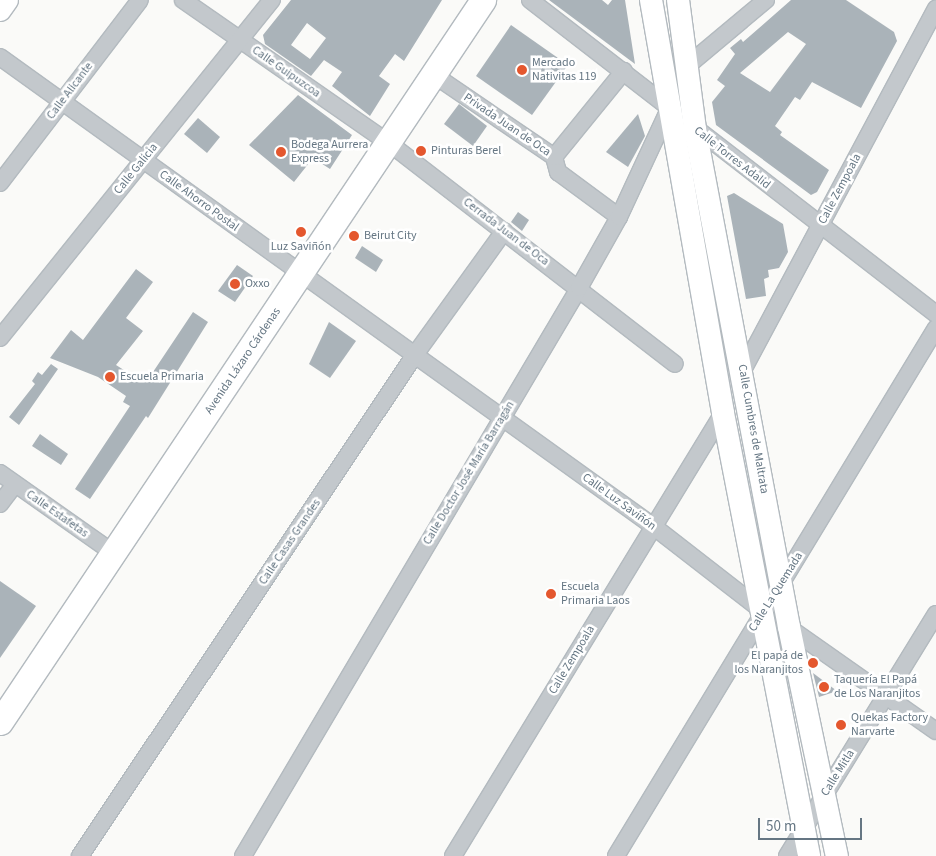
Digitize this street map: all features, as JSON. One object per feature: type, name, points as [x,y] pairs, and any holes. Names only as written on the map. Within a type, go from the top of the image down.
[{"type":"main road","points":[[0,10],[8,0]]},
{"type":"main road","name":"Avenida Lázaro Cárdenas","points":[[0,722],[115,554],[484,0]]},
{"type":"main road","name":"Calle Cumbres de Maltrata","points":[[651,0],[668,108],[723,413],[763,611],[809,856]]},
{"type":"main road","name":"Calle Cumbres de Maltrata","points":[[678,0],[695,129],[743,370],[789,627],[837,856]]},
{"type":"street","name":"Calle Alicante","points":[[0,183],[140,0]]},
{"type":"street","name":"Calle Guipuzcoa","points":[[183,0],[389,143]]},
{"type":"street","name":"Calle Galicia","points":[[0,338],[272,0]]},
{"type":"street","name":"Calle Torres Adalid","points":[[530,0],[819,227],[936,314]]},
{"type":"street","points":[[687,66],[766,0]]},
{"type":"street","name":"Calle Zempoala","points":[[743,370],[936,8]]},
{"type":"street","name":"Calle Ahorro Postal","points":[[0,57],[300,275]]},
{"type":"street","points":[[554,157],[624,72]]},
{"type":"street","name":"Privada Juan de Oca","points":[[434,75],[554,157],[558,172],[619,218]]},
{"type":"street","name":"Calle Doctor José María Barragán","points":[[243,856],[619,218],[668,108],[689,89]]},
{"type":"street","name":"Cerrada Juan de Oca","points":[[389,143],[579,288],[674,364]]},
{"type":"street","name":"Calle Casas Grandes","points":[[80,856],[414,356],[504,231]]},
{"type":"street","name":"Calle Luz Saviñón","points":[[300,275],[653,526],[763,611],[789,627],[936,732]]},
{"type":"street","name":"Calle La Quemada","points":[[616,856],[936,328]]},
{"type":"street","name":"Calle Zempoala","points":[[453,856],[723,413]]},
{"type":"street","name":"Calle Estafetas","points":[[0,473],[115,554]]},
{"type":"street","points":[[0,504],[15,484]]},
{"type":"street","name":"Calle Mitla","points":[[787,856],[936,614]]},
{"type":"building","points":[[291,0],[442,0],[404,61],[395,54],[379,76],[390,84],[370,116],[332,86],[342,72],[324,60],[311,76],[265,44],[263,35]],"holes":[[[307,23],[326,38],[310,59],[291,45]]]},
{"type":"building","points":[[549,0],[602,0],[608,5],[612,0],[625,0],[635,64]]},
{"type":"building","points":[[791,0],[846,0],[894,32],[897,41],[861,108],[812,82],[800,100],[795,97],[775,126],[782,132],[780,135],[829,170],[817,192],[811,195],[716,125],[712,102],[725,86],[717,80],[735,54],[730,48],[741,39],[743,42]],"holes":[[[788,32],[806,44],[770,92],[740,73]]]},
{"type":"building","name":"Mercado Nativitas 119","points":[[511,25],[568,65],[532,115],[476,76]]},
{"type":"building","points":[[298,95],[352,135],[330,169],[313,158],[294,182],[249,145]]},
{"type":"building","points":[[459,104],[487,126],[473,146],[444,124]]},
{"type":"building","points":[[638,114],[645,136],[628,167],[606,152]]},
{"type":"building","points":[[198,118],[220,137],[207,153],[184,134]]},
{"type":"building","points":[[734,193],[783,224],[788,252],[779,268],[768,270],[769,277],[764,279],[766,296],[746,299],[727,196]]},
{"type":"building","points":[[518,212],[529,220],[522,231],[511,222]]},
{"type":"building","points":[[362,246],[383,260],[376,272],[355,258]]},
{"type":"building","name":"Oxxo","points":[[237,265],[253,276],[235,302],[218,291]]},
{"type":"building","points":[[136,269],[153,282],[126,318],[143,331],[116,365],[138,379],[142,374],[149,378],[193,312],[208,322],[148,418],[146,416],[90,499],[75,489],[130,406],[123,402],[126,396],[98,377],[50,358],[71,330],[83,340]]},
{"type":"building","points":[[329,322],[356,341],[330,378],[309,364]]},
{"type":"building","points":[[51,364],[58,369],[19,425],[9,417],[35,384],[32,381],[38,372],[42,375]]},
{"type":"building","points":[[40,434],[68,454],[61,465],[32,446]]},
{"type":"building","points":[[0,581],[36,606],[0,658]]},
{"type":"building","name":"Taquería El Papá de Los Naranjitos","points":[[813,673],[837,691],[819,697]]},
{"type":"place","name":"Mercado Nativitas 119","points":[[522,70]]},
{"type":"place","name":"Pinturas Berel","points":[[421,151]]},
{"type":"place","name":"Bodega Aurrera Express","points":[[281,152]]},
{"type":"place","name":"Luz Saviñón","points":[[301,232]]},
{"type":"place","name":"Beirut City","points":[[354,236]]},
{"type":"place","name":"Oxxo","points":[[235,284]]},
{"type":"place","name":"Escuela Primaria","points":[[110,377]]},
{"type":"place","name":"Escuela Primaria Laos","points":[[551,594]]},
{"type":"place","name":"El papá de los Naranjitos","points":[[813,663]]},
{"type":"place","name":"Taquería El Papá de Los Naranjitos","points":[[824,687]]},
{"type":"place","name":"Quekas Factory Narvarte","points":[[841,725]]}]
